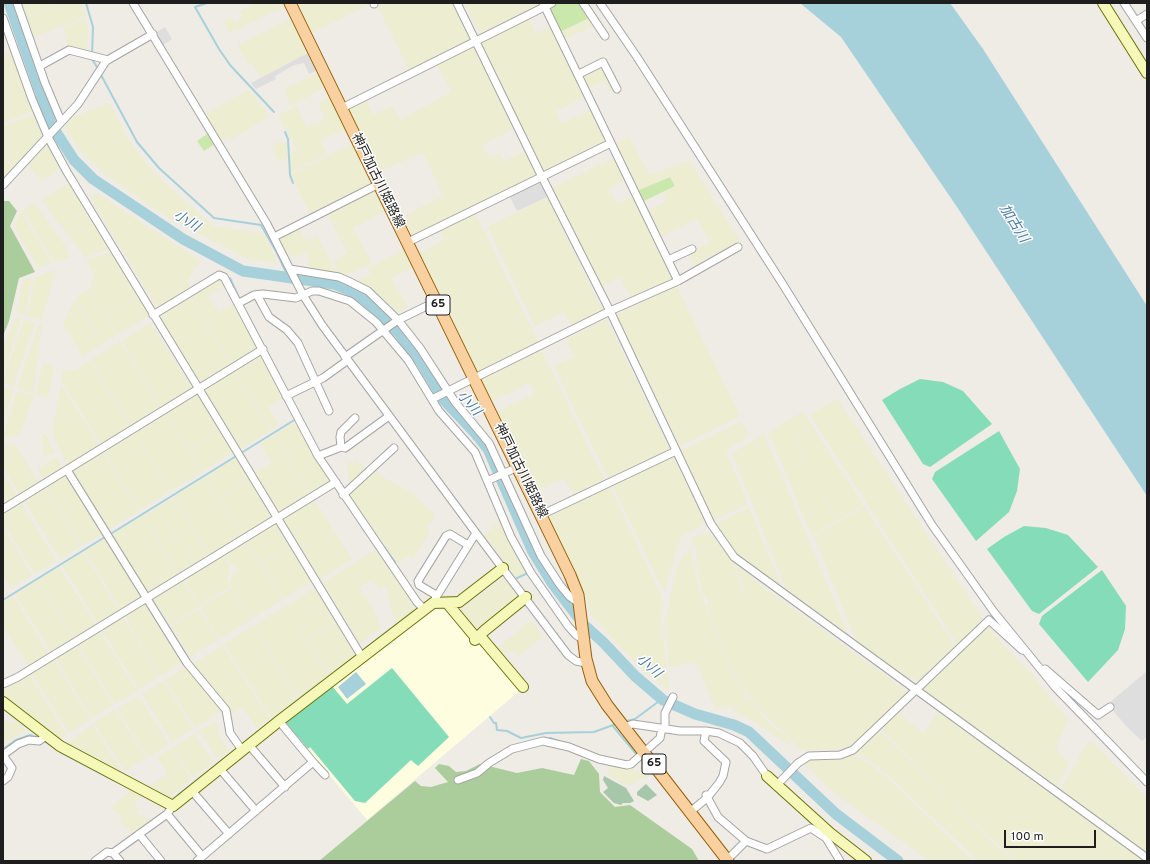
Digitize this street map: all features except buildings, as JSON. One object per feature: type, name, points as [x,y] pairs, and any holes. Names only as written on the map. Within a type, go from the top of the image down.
[{"type":"main road","name":"神戸加古川姫路線","points":[[290,3],[475,378],[576,587],[580,606],[586,663],[592,681],[624,726],[727,860]]},
{"type":"street","points":[[17,3],[60,122]]},
{"type":"street","points":[[134,3],[274,237],[301,292],[346,358],[572,659],[586,663]]},
{"type":"street","points":[[457,3],[542,177],[610,311],[711,524],[734,557],[915,691],[1147,858]]},
{"type":"street","points":[[582,3],[605,36]]},
{"type":"street","points":[[600,3],[637,57],[782,283],[932,526],[994,612],[1055,688],[1147,782]]},
{"type":"street","points":[[1103,3],[1147,73]]},
{"type":"street","points":[[1124,3],[1147,38]]},
{"type":"street","points":[[342,108],[547,4],[611,143],[678,280]]},
{"type":"street","points":[[1136,21],[1147,14]]},
{"type":"street","points":[[3,18],[32,100],[48,137],[153,315],[278,516],[362,657]]},
{"type":"street","points":[[3,185],[78,104],[108,60],[153,34]]},
{"type":"street","points":[[40,66],[69,50],[108,60]]},
{"type":"street","points":[[579,74],[603,62],[617,89]]},
{"type":"street","points":[[408,242],[611,143]]},
{"type":"street","points":[[274,237],[379,184]]},
{"type":"street","points":[[434,398],[610,311],[678,280],[738,247]]},
{"type":"street","points":[[668,260],[692,249]]},
{"type":"street","points":[[291,270],[339,277],[348,281],[376,298],[398,320],[420,348],[447,392],[484,434],[494,450],[503,474],[541,556],[560,585],[580,606]]},
{"type":"street","points":[[153,315],[219,275],[224,277],[241,302],[263,349],[343,495],[417,602],[459,602],[503,568]]},
{"type":"street","points":[[241,302],[257,295],[296,298],[301,292],[320,290],[340,296],[359,306],[383,330],[408,360],[439,411],[475,452],[511,537],[531,573],[568,626],[576,635],[584,640]]},
{"type":"street","points":[[257,295],[269,317],[287,330],[298,343],[329,411]]},
{"type":"street","points":[[288,394],[315,382],[398,320],[437,301]]},
{"type":"street","points":[[3,509],[263,349]]},
{"type":"street","points":[[321,455],[341,447],[345,448],[389,416]]},
{"type":"street","points":[[341,447],[341,432],[356,418]]},
{"type":"street","points":[[343,495],[394,448]]},
{"type":"street","points":[[541,515],[676,451]]},
{"type":"street","points":[[489,480],[518,467]]},
{"type":"street","points":[[67,470],[187,664],[226,710],[230,732],[236,743],[246,747],[285,787]]},
{"type":"street","points":[[3,684],[18,677],[278,516],[336,482]]},
{"type":"street","points":[[113,853],[170,810],[280,720],[431,603],[476,533]]},
{"type":"street","points":[[431,603],[418,581],[446,536],[450,534],[468,545]]},
{"type":"street","points":[[477,638],[489,626],[526,597]]},
{"type":"street","points":[[447,603],[477,638],[523,687]]},
{"type":"street","points":[[776,786],[798,763],[809,756],[840,755],[853,750],[990,620],[1015,645],[1030,655],[1098,715],[1110,707]]},
{"type":"street","points":[[458,780],[478,773],[489,763],[512,749],[543,741],[569,747],[599,759],[627,765],[635,762],[660,738],[665,713],[673,697]]},
{"type":"street","points":[[3,702],[60,746],[108,773],[156,796],[170,810],[200,859],[314,762]]},
{"type":"street","points":[[280,720],[325,775]]},
{"type":"street","points":[[624,726],[633,724],[680,731],[706,731],[723,734],[740,743],[753,756],[776,786],[828,836],[840,861]]},
{"type":"street","points":[[690,812],[723,776],[726,762],[704,741],[706,731]]},
{"type":"street","points":[[3,781],[8,777],[12,768],[3,755],[18,744],[29,740],[39,741],[46,736]]},
{"type":"street","points":[[220,769],[256,811]]},
{"type":"street","points":[[192,791],[229,834]]},
{"type":"street","points":[[706,796],[718,817],[746,841],[767,849],[811,828],[828,836],[866,861]]},
{"type":"street","points":[[139,834],[162,861]]},
{"type":"street","points":[[727,860],[746,841]]},
{"type":"street","points":[[96,861],[107,852],[113,853],[120,861]]},
{"type":"shaded area","points":[[61,3],[24,18],[19,4]]},
{"type":"shaded area","points":[[64,3],[80,3],[86,16],[31,38],[24,19]]},
{"type":"shaded area","points":[[256,3],[282,3],[284,7],[229,33],[224,21],[230,18],[235,22],[243,16],[240,11]]},
{"type":"shaded area","points":[[296,3],[372,3],[311,33]]},
{"type":"shaded area","points":[[452,3],[470,41],[409,70],[377,4]]},
{"type":"shaded area","points":[[464,3],[541,3],[542,4],[480,33]]},
{"type":"shaded area","points":[[528,17],[535,34],[551,27],[584,97],[556,111],[561,124],[591,110],[606,143],[544,173],[480,42]]},
{"type":"shaded area","points":[[86,18],[88,31],[86,51],[68,49],[64,27]]},
{"type":"shaded area","points":[[591,18],[596,24],[564,40],[560,32]]},
{"type":"shaded area","points":[[291,19],[308,53],[261,77],[252,63],[248,64],[238,45]]},
{"type":"shaded area","points":[[165,27],[172,39],[163,45],[155,33]]},
{"type":"shaded area","points":[[474,46],[514,128],[482,145],[489,158],[499,154],[503,162],[525,151],[538,177],[413,237],[402,217],[443,196],[423,152],[379,172],[347,107],[364,98],[373,115],[393,106],[400,120],[452,92],[437,65]]},
{"type":"shaded area","points":[[12,52],[34,111],[3,122],[3,56]]},
{"type":"shaded area","points":[[308,53],[317,70],[309,74],[304,63],[294,65],[275,76],[276,79],[256,89],[251,83]]},
{"type":"shaded area","points":[[600,64],[614,89],[609,91],[604,81],[588,89],[581,74]]},
{"type":"shaded area","points":[[320,72],[326,86],[291,106],[284,89]]},
{"type":"shaded area","points":[[248,90],[270,116],[231,140],[229,136],[220,141],[205,115]]},
{"type":"shaded area","points":[[330,97],[345,128],[320,141],[327,154],[290,172],[290,154],[297,150],[278,115],[296,107],[306,127],[325,120],[319,104]]},
{"type":"shaded area","points":[[108,103],[110,104],[131,144],[153,171],[131,188],[153,172],[202,216],[195,232],[164,215],[106,175],[127,159],[105,175],[77,147],[64,124],[66,121]]},
{"type":"shaded area","points":[[35,114],[44,137],[3,179],[3,126]]},
{"type":"shaded area","points":[[629,137],[649,175],[689,161],[740,240],[739,244],[709,256],[695,266],[687,253],[711,242],[697,219],[660,237],[647,211],[667,201],[663,192],[676,186],[670,176],[637,191],[615,144]]},
{"type":"shaded area","points":[[46,142],[61,167],[42,181],[26,163]]},
{"type":"shaded area","points":[[276,143],[287,143],[287,159],[278,162],[273,149],[274,145]]},
{"type":"shaded area","points":[[352,144],[371,184],[310,214],[291,174]]},
{"type":"shaded area","points":[[614,158],[625,180],[609,189],[617,204],[633,196],[673,280],[632,299],[620,277],[601,287],[552,188]]},
{"type":"shaded area","points":[[539,181],[547,197],[517,211],[509,195]]},
{"type":"shaded area","points":[[71,182],[87,210],[61,226],[42,200]]},
{"type":"shaded area","points":[[374,190],[385,211],[353,228],[372,263],[341,277],[333,261],[348,253],[327,213]]},
{"type":"shaded area","points":[[97,193],[187,252],[140,279],[90,198]]},
{"type":"shaded area","points":[[547,197],[604,314],[573,329],[564,312],[535,326],[488,227]]},
{"type":"shaded area","points":[[33,202],[66,247],[70,257],[54,262],[23,211]]},
{"type":"shaded area","points":[[87,211],[92,218],[67,233],[62,226]]},
{"type":"shaded area","points":[[21,212],[52,263],[38,267],[14,226]]},
{"type":"shaded area","points":[[475,213],[539,344],[478,373],[420,253],[445,240],[439,228]]},
{"type":"shaded area","points":[[204,218],[213,226],[265,234],[277,264],[248,259],[197,233]]},
{"type":"shaded area","points":[[92,219],[110,249],[84,257],[67,233]]},
{"type":"shaded area","points":[[298,227],[306,241],[317,236],[338,276],[309,270],[307,252],[293,258],[290,253],[286,255],[279,239]]},
{"type":"shaded area","points":[[405,249],[413,267],[391,278],[408,307],[399,312],[376,293],[357,281],[371,275],[368,268]]},
{"type":"shaded area","points":[[112,252],[137,295],[106,315],[90,287],[94,278],[94,273],[86,260]]},
{"type":"shaded area","points":[[187,252],[200,261],[187,281],[191,289],[158,310],[140,279]]},
{"type":"shaded area","points":[[55,270],[42,320],[27,316],[35,278]]},
{"type":"shaded area","points":[[32,278],[25,316],[17,311],[23,280]]},
{"type":"shaded area","points":[[223,278],[226,284],[208,296],[218,312],[205,321],[191,298]]},
{"type":"shaded area","points":[[676,285],[740,416],[680,446],[616,315]]},
{"type":"shaded area","points":[[90,289],[117,334],[102,344],[76,298]]},
{"type":"shaded area","points":[[138,296],[149,315],[118,334],[107,315]]},
{"type":"shaded area","points":[[190,298],[231,365],[201,384],[159,317]]},
{"type":"shaded area","points":[[75,299],[101,344],[83,356],[63,325]]},
{"type":"shaded area","points":[[235,303],[259,348],[232,365],[205,321]]},
{"type":"shaded area","points":[[16,318],[21,319],[3,373],[3,345]]},
{"type":"shaded area","points":[[606,319],[670,450],[609,480],[554,366],[574,357],[566,339]]},
{"type":"shaded area","points":[[24,320],[35,323],[13,387],[3,383],[3,381]]},
{"type":"shaded area","points":[[151,323],[192,388],[162,407],[122,341]]},
{"type":"shaded area","points":[[39,324],[42,325],[33,393],[17,388]]},
{"type":"shaded area","points":[[120,342],[161,407],[131,426],[91,360]]},
{"type":"shaded area","points":[[541,350],[606,483],[575,497],[564,478],[536,491],[497,412],[535,394],[530,383],[491,401],[481,380]]},
{"type":"shaded area","points":[[261,353],[284,397],[268,407],[279,425],[272,429],[234,369]]},
{"type":"shaded area","points":[[90,361],[130,427],[102,445],[61,380],[63,371],[76,370]]},
{"type":"shaded area","points":[[43,363],[54,367],[48,398],[36,394]]},
{"type":"shaded area","points":[[233,369],[271,430],[240,449],[203,389]]},
{"type":"shaded area","points":[[61,385],[99,445],[68,465],[52,434]]},
{"type":"shaded area","points":[[3,387],[13,390],[3,420]]},
{"type":"shaded area","points":[[17,391],[34,396],[19,435],[3,438]]},
{"type":"shaded area","points":[[198,393],[221,429],[189,449],[165,411]]},
{"type":"shaded area","points":[[837,399],[983,619],[958,645],[810,415]]},
{"type":"shaded area","points":[[164,411],[201,472],[171,491],[134,431]]},
{"type":"shaded area","points":[[803,412],[863,504],[838,520],[785,422]]},
{"type":"shaded area","points":[[296,422],[331,482],[312,494],[275,434]]},
{"type":"shaded area","points":[[741,422],[749,436],[725,450],[748,504],[714,520],[681,451]]},
{"type":"shaded area","points":[[785,422],[837,520],[812,536],[769,433]]},
{"type":"shaded area","points":[[221,430],[234,451],[202,472],[189,450]]},
{"type":"shaded area","points":[[133,431],[170,491],[140,510],[103,449]]},
{"type":"shaded area","points":[[42,434],[45,434],[54,452],[44,458]]},
{"type":"shaded area","points":[[764,434],[850,639],[787,591],[732,453]]},
{"type":"shaded area","points":[[274,435],[286,453],[271,462],[260,444]]},
{"type":"shaded area","points":[[15,444],[40,485],[21,496],[3,467],[3,446]]},
{"type":"shaded area","points":[[102,450],[139,511],[108,530],[72,471],[72,469]]},
{"type":"shaded area","points":[[286,454],[300,476],[269,496],[255,473]]},
{"type":"shaded area","points":[[673,456],[707,523],[681,536],[664,592],[614,488],[614,482]]},
{"type":"shaded area","points":[[57,457],[63,469],[45,481],[38,469]]},
{"type":"shaded area","points":[[237,457],[250,479],[219,498],[206,477]]},
{"type":"shaded area","points":[[355,460],[367,470],[349,485],[347,464]]},
{"type":"shaded area","points":[[371,471],[375,471],[389,481],[364,498],[390,481],[415,495],[436,516],[427,527],[430,532],[413,559],[409,555],[398,563],[348,494]]},
{"type":"shaded area","points":[[3,473],[18,498],[3,506]]},
{"type":"shaded area","points":[[65,473],[103,531],[102,534],[82,545],[46,486]]},
{"type":"shaded area","points":[[205,477],[242,537],[211,556],[175,497]]},
{"type":"shaded area","points":[[300,477],[311,495],[280,514],[269,496]]},
{"type":"shaded area","points":[[251,480],[273,517],[242,536],[220,499]]},
{"type":"shaded area","points":[[45,486],[81,546],[60,559],[23,499]]},
{"type":"shaded area","points":[[610,487],[662,598],[661,622],[669,690],[648,675],[618,645],[595,618],[592,618],[583,587],[547,516]]},
{"type":"shaded area","points":[[174,498],[209,555],[194,565],[157,507]]},
{"type":"shaded area","points":[[313,498],[333,529],[301,548],[282,518]]},
{"type":"shaded area","points":[[20,501],[56,561],[35,574],[3,522],[3,511]]},
{"type":"shaded area","points":[[864,506],[955,646],[917,682],[912,677],[907,681],[858,645],[814,537]]},
{"type":"shaded area","points":[[157,508],[193,565],[180,573],[144,516]]},
{"type":"shaded area","points":[[749,508],[782,588],[737,555],[716,524]]},
{"type":"shaded area","points":[[500,511],[529,572],[516,577],[484,535],[497,524]]},
{"type":"shaded area","points":[[143,516],[179,574],[148,593],[112,535]]},
{"type":"shaded area","points":[[277,519],[293,544],[260,564],[245,539]]},
{"type":"shaded area","points":[[3,527],[32,575],[11,588],[3,575]]},
{"type":"shaded area","points":[[333,529],[352,559],[320,579],[301,549]]},
{"type":"shaded area","points":[[710,533],[717,542],[715,544],[696,548],[690,538]]},
{"type":"shaded area","points":[[106,538],[144,598],[122,611],[85,551]]},
{"type":"shaded area","points":[[244,540],[281,600],[251,619],[229,582],[238,568],[227,560],[222,553]]},
{"type":"shaded area","points":[[721,544],[732,558],[743,594],[745,594],[737,569],[740,567],[759,584],[908,692],[852,747],[811,750],[801,749],[793,745],[795,742],[768,718],[741,686],[722,647],[707,605],[709,602],[702,591],[698,569],[696,549]]},
{"type":"shaded area","points":[[293,545],[314,580],[282,600],[261,565]]},
{"type":"shaded area","points":[[377,549],[416,608],[395,624],[386,585],[380,588],[371,580],[358,588],[347,568]]},
{"type":"shaded area","points":[[691,549],[698,589],[713,623],[719,643],[737,682],[749,700],[732,707],[715,708],[696,662],[669,667],[665,623],[676,572],[683,555]]},
{"type":"shaded area","points":[[83,552],[120,612],[99,625],[62,565]]},
{"type":"shaded area","points":[[221,554],[230,566],[227,581],[230,586],[200,606],[183,578]]},
{"type":"shaded area","points":[[59,567],[97,627],[75,641],[38,580]]},
{"type":"shaded area","points":[[346,568],[374,610],[381,628],[360,643],[323,583]]},
{"type":"shaded area","points":[[504,577],[519,597],[476,629],[461,609]]},
{"type":"shaded area","points":[[181,579],[199,607],[170,625],[152,597]]},
{"type":"shaded area","points":[[37,581],[74,641],[53,654],[15,594]]},
{"type":"shaded area","points":[[317,587],[338,620],[307,640],[286,607]]},
{"type":"shaded area","points":[[231,588],[250,620],[219,639],[201,608]]},
{"type":"shaded area","points":[[13,596],[49,655],[29,667],[3,626],[3,602]]},
{"type":"shaded area","points":[[145,602],[182,662],[161,676],[124,615]]},
{"type":"shaded area","points":[[285,606],[329,676],[299,698],[254,626]]},
{"type":"shaded area","points":[[199,609],[218,640],[190,657],[171,627]]},
{"type":"shaded area","points":[[436,609],[447,610],[481,642],[519,689],[517,693],[367,820],[285,722],[419,619]]},
{"type":"shaded area","points":[[122,616],[160,676],[139,689],[101,629]]},
{"type":"shaded area","points":[[531,620],[543,637],[519,656],[512,651],[502,655],[497,649]]},
{"type":"shaded area","points":[[339,621],[357,653],[330,675],[308,641]]},
{"type":"shaded area","points":[[253,626],[298,699],[272,718],[224,644]]},
{"type":"shaded area","points":[[987,626],[1013,656],[1028,670],[1068,720],[1055,749],[1069,763],[1057,786],[923,690]]},
{"type":"shaded area","points":[[99,631],[137,691],[115,704],[78,644]]},
{"type":"shaded area","points":[[76,645],[113,705],[92,718],[55,658]]},
{"type":"shaded area","points":[[222,646],[270,719],[257,728],[242,707],[231,714],[193,664]]},
{"type":"shaded area","points":[[53,659],[90,719],[69,733],[31,672]]},
{"type":"shaded area","points":[[186,667],[223,712],[218,713],[195,728],[165,680]]},
{"type":"shaded area","points":[[1147,671],[1147,737],[1142,741],[1126,726],[1108,704]]},
{"type":"shaded area","points":[[26,676],[30,676],[67,735],[60,739],[3,695],[3,687]]},
{"type":"shaded area","points":[[163,681],[193,729],[172,742],[142,694]]},
{"type":"shaded area","points":[[138,696],[169,744],[148,757],[117,709]]},
{"type":"shaded area","points":[[751,700],[766,720],[791,741],[789,745],[749,718],[731,709]]},
{"type":"shaded area","points":[[115,710],[146,758],[125,771],[94,723]]},
{"type":"shaded area","points":[[898,712],[923,734],[938,712],[1145,861],[1017,861],[982,830],[881,729]]},
{"type":"shaded area","points":[[3,720],[10,723],[17,721],[25,730],[3,744]]},
{"type":"shaded area","points":[[216,721],[220,738],[229,750],[218,759],[199,731]]},
{"type":"shaded area","points":[[92,725],[120,769],[118,771],[66,744]]},
{"type":"shaded area","points":[[879,731],[953,802],[985,836],[1014,861],[978,861],[899,785],[876,765],[856,752]]},
{"type":"shaded area","points":[[195,734],[213,762],[193,778],[173,747]]},
{"type":"shaded area","points":[[1088,742],[1093,743],[1147,798],[1147,853],[1060,791]]},
{"type":"shaded area","points":[[172,748],[182,764],[168,774],[157,757]]},
{"type":"shaded area","points":[[853,754],[873,766],[896,786],[973,861],[930,861],[833,792],[804,763],[807,759]]},
{"type":"shaded area","points":[[182,765],[191,779],[170,797],[149,786]]},
{"type":"shaded area","points":[[609,765],[632,766],[633,771],[647,770],[648,777],[636,781],[633,785],[621,783],[608,774]]},
{"type":"shaded area","points":[[604,776],[626,788],[634,801],[630,803],[623,803],[621,805],[614,803],[603,792],[608,788],[603,780]]},
{"type":"shaded area","points":[[646,784],[657,795],[648,801],[637,795],[637,792]]},
{"type":"shaded area","points":[[132,790],[141,797],[134,803],[138,809],[135,813],[152,820],[133,833],[119,821],[122,818],[111,807]]},
{"type":"green space","points":[[557,3],[581,3],[591,17],[560,32],[548,8]]},
{"type":"green space","points":[[210,132],[216,143],[204,151],[197,141]]},
{"type":"green space","points":[[670,177],[675,186],[642,202],[637,191]]},
{"type":"green space","points":[[3,201],[9,201],[17,211],[10,226],[35,272],[19,278],[9,321],[3,336]]},
{"type":"green space","points":[[920,379],[943,382],[963,391],[992,424],[930,467],[923,464],[882,400]]},
{"type":"green space","points":[[999,431],[1020,469],[1017,491],[1009,512],[976,541],[932,479],[935,472]]},
{"type":"green space","points":[[1024,526],[1046,528],[1068,535],[1098,567],[1039,614],[1032,611],[987,549],[1004,537]]},
{"type":"green space","points":[[1102,570],[1126,606],[1125,629],[1118,650],[1088,682],[1039,624],[1042,616]]},
{"type":"green space","points":[[392,668],[449,737],[418,766],[411,760],[365,803],[355,801],[310,747],[308,749],[286,723],[332,686],[347,704]]},
{"type":"green space","points":[[581,759],[589,761],[599,774],[600,792],[615,807],[630,805],[692,849],[699,861],[319,861],[415,781],[421,786],[431,787],[448,782],[435,768],[439,764],[449,766],[456,772],[466,771],[480,764],[517,773],[542,768],[574,775]]},
{"type":"water","name":"加古川","points":[[800,3],[950,3],[983,49],[1147,306],[1147,496],[957,207],[841,37]]},
{"type":"water","points":[[356,672],[366,684],[347,699],[338,687]]},
{"type":"waterway","name":"小川","points":[[9,3],[52,126],[74,160],[93,179],[183,239],[243,271],[334,284],[351,291],[365,300],[398,332],[421,362],[444,400],[488,449],[533,552],[552,583],[584,625],[603,642],[635,676],[663,700],[695,714],[734,725],[749,732],[836,814],[898,861]]},
{"type":"waterway","points":[[86,3],[93,27],[92,55]]},
{"type":"waterway","points":[[207,3],[195,7],[219,49],[230,65],[274,112]]},
{"type":"waterway","points":[[92,59],[98,69]]},
{"type":"waterway","points":[[100,73],[137,142],[159,168],[214,218],[261,225],[277,253],[289,279]]},
{"type":"waterway","points":[[285,132],[288,139],[290,175],[293,183]]},
{"type":"waterway","points":[[230,278],[240,300]]},
{"type":"waterway","points":[[242,304],[278,373]]},
{"type":"waterway","points":[[112,533],[296,419]]},
{"type":"waterway","points":[[3,600],[105,537]]},
{"type":"waterway","points":[[384,547],[395,562]]},
{"type":"waterway","points":[[517,578],[528,573]]},
{"type":"waterway","points":[[335,672],[414,611]]},
{"type":"waterway","points":[[178,795],[311,690]]},
{"type":"waterway","points":[[627,721],[635,719],[662,699]]},
{"type":"waterway","points":[[490,717],[494,723],[496,723],[497,730],[507,731],[521,738],[546,733],[594,732],[616,724]]},
{"type":"waterway","points":[[612,725],[637,755]]},
{"type":"waterway","points":[[3,749],[16,740],[30,735],[39,738]]},
{"type":"waterway","points":[[550,738],[562,742]]},
{"type":"waterway","points":[[43,740],[60,752],[117,782]]}]
